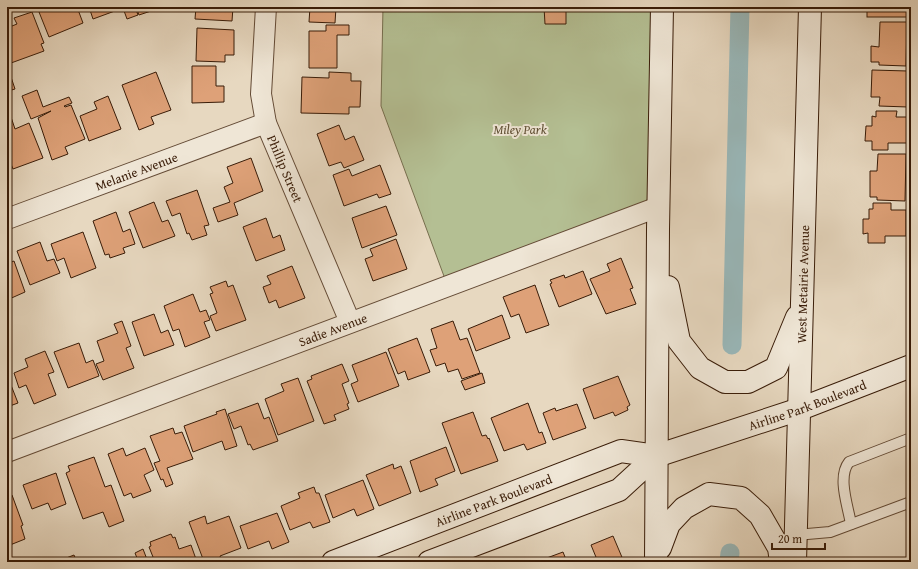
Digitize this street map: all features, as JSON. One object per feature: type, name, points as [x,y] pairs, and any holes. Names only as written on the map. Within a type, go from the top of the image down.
[{"type":"main road","points":[[656,560],[658,207],[662,7]]},
{"type":"main road","name":"West Metairie Avenue","points":[[795,562],[810,7]]},
{"type":"main road","points":[[658,229],[672,315],[679,341],[700,368],[725,382],[748,382],[776,368],[802,301]]},
{"type":"main road","name":"Airline Park Boulevard","points":[[429,562],[619,490],[656,456],[800,409],[911,366]]},
{"type":"main road","name":"Airline Park Boulevard","points":[[333,562],[621,451],[656,456]]},
{"type":"main road","points":[[656,560],[669,524],[684,508],[709,494],[742,498],[760,515],[778,548],[781,562]]},
{"type":"street","name":"Phillip Street","points":[[266,7],[262,94],[266,123],[350,322]]},
{"type":"street","name":"Melanie Avenue","points":[[7,219],[266,123]]},
{"type":"street","name":"Sadie Avenue","points":[[7,452],[658,207]]},
{"type":"lane","points":[[852,524],[843,478],[845,468],[849,462],[911,438]]},
{"type":"lane","points":[[796,535],[830,532],[911,502]]},
{"type":"green space","name":"Miley Park","points":[[383,7],[660,7],[658,207],[448,287],[381,106]]},
{"type":"building","points":[[53,7],[77,7],[83,23],[49,37],[39,12]]},
{"type":"building","points":[[89,7],[135,7],[138,15],[127,19],[123,8],[93,19]]},
{"type":"building","points":[[136,7],[150,7],[151,11],[139,15]]},
{"type":"building","points":[[196,7],[233,7],[232,21],[195,19]]},
{"type":"building","points":[[310,7],[336,7],[335,23],[309,22]]},
{"type":"building","points":[[544,7],[566,7],[566,24],[545,24]]},
{"type":"building","points":[[867,7],[911,7],[911,17],[867,17]]},
{"type":"building","points":[[32,12],[44,43],[41,44],[44,51],[11,63],[9,57],[7,57],[7,28],[17,24],[14,18]]},
{"type":"building","points":[[880,22],[907,22],[906,66],[879,65],[879,62],[871,62],[871,46],[879,47]]},
{"type":"building","points":[[326,25],[349,25],[349,35],[337,35],[337,68],[309,68],[309,31],[326,31]]},
{"type":"building","points":[[197,28],[234,30],[234,55],[225,55],[225,62],[196,61]]},
{"type":"building","points":[[7,65],[15,89],[8,91],[7,88]]},
{"type":"building","points":[[192,66],[216,66],[216,86],[224,86],[224,102],[192,103]]},
{"type":"building","points":[[872,70],[908,71],[908,107],[879,106],[880,97],[871,97]]},
{"type":"building","points":[[156,72],[171,110],[151,117],[154,124],[139,130],[122,85]]},
{"type":"building","points":[[329,72],[351,73],[351,81],[361,81],[360,107],[349,107],[349,114],[301,113],[302,77],[329,78]]},
{"type":"building","points":[[37,90],[43,107],[69,97],[72,103],[64,106],[71,105],[85,139],[65,147],[68,154],[52,160],[38,118],[51,111],[31,119],[22,96]]},
{"type":"building","points":[[108,96],[121,129],[89,141],[80,116],[97,109],[94,102]]},
{"type":"building","points":[[7,105],[15,129],[29,123],[43,158],[13,169],[7,154]]},
{"type":"building","points":[[876,111],[897,111],[896,117],[909,117],[909,143],[888,143],[888,150],[872,150],[872,141],[865,141],[866,126],[872,126],[872,116],[876,117]]},
{"type":"building","points":[[339,125],[345,140],[354,136],[364,160],[344,168],[341,162],[329,166],[317,134]]},
{"type":"building","points":[[878,154],[906,154],[905,201],[877,200],[877,197],[870,197],[870,171],[877,171]]},
{"type":"building","points":[[251,158],[263,191],[234,203],[238,215],[218,222],[213,208],[230,202],[224,187],[233,183],[227,167]]},
{"type":"building","points":[[380,165],[391,194],[379,198],[377,194],[344,206],[333,175],[349,169],[352,176]]},
{"type":"building","points":[[197,190],[209,225],[204,226],[207,235],[192,240],[189,233],[187,234],[180,213],[172,216],[166,201]]},
{"type":"building","points":[[154,202],[162,222],[168,220],[175,236],[143,248],[129,212]]},
{"type":"building","points":[[873,203],[891,203],[891,210],[906,210],[906,236],[885,236],[885,243],[868,243],[868,233],[863,234],[863,219],[869,219],[869,209],[873,209]]},
{"type":"building","points":[[386,206],[397,235],[362,248],[352,218]]},
{"type":"building","points":[[116,212],[123,232],[130,229],[135,244],[123,248],[125,253],[110,258],[109,254],[105,255],[93,221]]},
{"type":"building","points":[[266,218],[273,238],[280,235],[285,250],[256,261],[243,227]]},
{"type":"building","points":[[83,232],[96,268],[71,278],[64,258],[57,261],[51,244]]},
{"type":"building","points":[[396,239],[407,269],[373,281],[365,259],[373,256],[370,249]]},
{"type":"building","points":[[40,242],[47,261],[54,259],[60,273],[30,285],[17,251]]},
{"type":"building","points":[[621,258],[633,288],[630,289],[636,304],[606,314],[590,279],[610,271],[607,264]]},
{"type":"building","points":[[14,261],[25,292],[7,300],[7,264]]},
{"type":"building","points":[[292,266],[305,298],[279,308],[276,300],[269,303],[263,287],[271,284],[267,276]]},
{"type":"building","points":[[583,271],[592,294],[559,307],[550,284],[552,283],[550,280],[564,275],[565,278]]},
{"type":"building","points":[[226,281],[228,287],[233,285],[246,320],[216,331],[210,316],[217,313],[210,294],[213,293],[210,287]]},
{"type":"building","points":[[535,285],[549,325],[526,333],[519,314],[511,317],[503,297]]},
{"type":"building","points":[[193,294],[200,312],[206,310],[210,320],[204,322],[210,337],[185,347],[179,329],[173,331],[164,306]]},
{"type":"building","points":[[154,314],[161,333],[168,330],[174,345],[144,356],[132,322]]},
{"type":"building","points":[[502,315],[510,338],[476,351],[468,329]]},
{"type":"building","points":[[122,321],[131,346],[126,348],[134,368],[103,380],[96,364],[104,361],[97,341],[118,333],[114,324]]},
{"type":"building","points":[[453,321],[460,340],[467,338],[480,373],[462,379],[458,369],[448,372],[445,363],[436,366],[430,350],[437,348],[431,329]]},
{"type":"building","points":[[417,338],[430,372],[408,380],[405,371],[398,374],[388,349]]},
{"type":"building","points":[[79,343],[86,363],[93,360],[99,376],[68,388],[54,352]]},
{"type":"building","points":[[45,351],[54,372],[48,374],[56,395],[34,404],[26,385],[19,388],[14,373],[28,367],[25,359]]},
{"type":"building","points":[[386,352],[399,386],[358,402],[351,384],[358,381],[352,365]]},
{"type":"building","points":[[342,364],[349,381],[342,384],[349,403],[347,404],[349,409],[334,415],[336,420],[324,424],[307,381],[312,379],[311,376]]},
{"type":"building","points":[[482,373],[485,383],[465,390],[461,381]]},
{"type":"building","points":[[618,376],[630,405],[627,407],[628,410],[615,416],[613,412],[594,419],[583,389]]},
{"type":"building","points":[[298,378],[314,421],[278,435],[265,399],[284,391],[281,384]]},
{"type":"building","points":[[9,380],[18,403],[7,407],[7,381]]},
{"type":"building","points":[[258,403],[264,419],[269,417],[278,441],[253,450],[250,444],[248,445],[241,426],[234,429],[228,414]]},
{"type":"building","points":[[528,403],[539,433],[542,432],[546,443],[527,450],[524,444],[504,451],[491,418]]},
{"type":"building","points":[[577,404],[586,428],[553,440],[543,413],[555,408],[556,411]]},
{"type":"building","points":[[225,409],[237,446],[225,450],[222,441],[193,452],[184,426],[217,414],[216,412]]},
{"type":"building","points":[[473,412],[482,436],[486,435],[488,439],[489,438],[498,461],[461,474],[442,423]]},
{"type":"building","points":[[173,428],[175,434],[182,432],[193,459],[167,468],[173,484],[166,487],[163,479],[161,480],[154,463],[160,461],[150,436]]},
{"type":"building","points":[[446,447],[455,471],[435,479],[438,485],[420,492],[410,461]]},
{"type":"building","points":[[123,448],[126,456],[145,448],[154,470],[144,475],[151,491],[133,498],[131,493],[124,496],[108,454]]},
{"type":"building","points":[[94,457],[105,487],[111,485],[124,521],[109,527],[103,512],[83,519],[66,473],[70,471],[68,466]]},
{"type":"building","points":[[393,464],[394,469],[401,466],[411,493],[379,506],[366,475]]},
{"type":"building","points":[[56,473],[66,504],[51,510],[48,503],[32,509],[23,485]]},
{"type":"building","points":[[363,480],[374,509],[357,516],[354,509],[333,518],[325,495]]},
{"type":"building","points":[[314,487],[316,493],[319,493],[330,522],[313,528],[310,522],[290,530],[281,506],[300,498],[298,493]]},
{"type":"building","points":[[12,495],[23,525],[21,526],[25,539],[10,545],[7,537],[7,497]]},
{"type":"building","points":[[277,513],[289,542],[272,549],[269,541],[248,549],[240,526]]},
{"type":"building","points":[[205,516],[207,524],[229,516],[241,548],[220,556],[222,562],[202,562],[203,559],[189,522]]},
{"type":"building","points":[[171,534],[173,538],[175,537],[179,549],[191,545],[197,562],[155,562],[149,547],[151,546],[150,542]]},
{"type":"building","points":[[613,536],[624,562],[598,562],[591,545]]},
{"type":"building","points":[[143,549],[148,562],[126,562],[137,558],[135,553]]},
{"type":"building","points":[[563,552],[567,562],[536,562]]},
{"type":"building","points":[[74,555],[77,562],[56,562]]},
{"type":"building","points":[[874,560],[895,560],[895,562],[874,562]]},
{"type":"waterway","points":[[732,345],[740,7]]},
{"type":"waterway","points":[[729,562],[730,553]]}]
